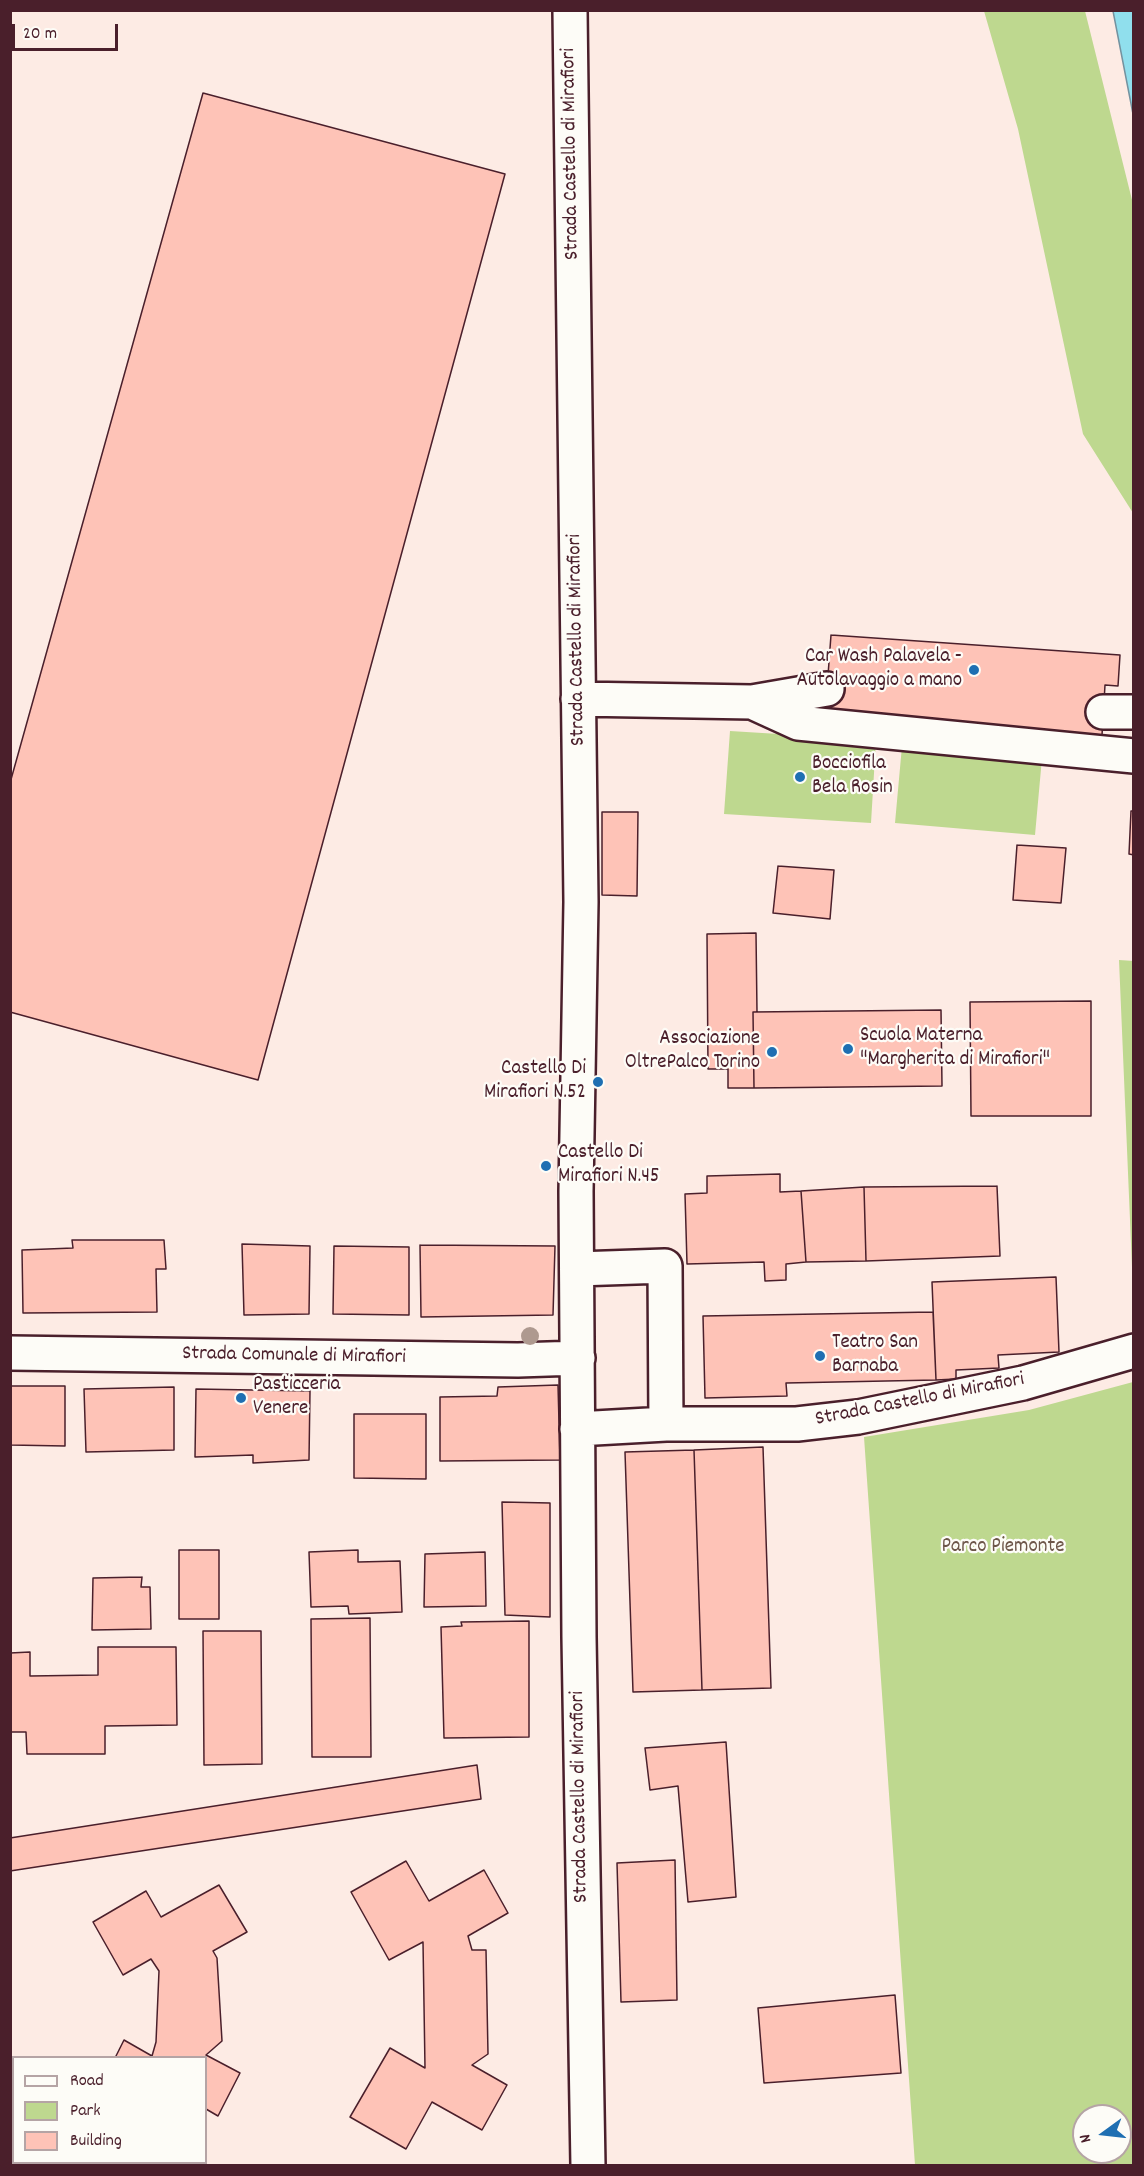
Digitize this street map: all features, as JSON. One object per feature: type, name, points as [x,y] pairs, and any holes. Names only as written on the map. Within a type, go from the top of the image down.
[{"type":"street","name":"Strada Castello di Mirafiori","points":[[570,10],[581,902],[576,1191],[577,1429],[581,1819],[588,2166]]},
{"type":"street","points":[[579,699],[752,702],[827,688]]},
{"type":"street","points":[[752,702],[798,723],[1134,756]]},
{"type":"street","points":[[577,1269],[665,1266],[666,1424]]},
{"type":"street","name":"Strada Castello di Mirafiori","points":[[577,1429],[666,1424],[797,1424],[858,1417],[1023,1383],[1134,1351]]},
{"type":"street","name":"Strada Comunale di Mirafiori","points":[[10,1353],[518,1360],[578,1358]]},
{"type":"green space","points":[[984,11],[1085,11],[1133,204],[1133,513],[1083,434],[1018,129]]},
{"type":"green space","name":"Bocciofila Bela Rosin","points":[[730,731],[876,740],[871,823],[724,814]]},
{"type":"green space","name":"Bocciofila Bela Rosin","points":[[902,746],[1042,758],[1035,835],[895,823]]},
{"type":"green space","points":[[1119,960],[1134,961],[1133,1291]]},
{"type":"green space","name":"Parco Piemonte","points":[[1133,1382],[1133,2165],[915,2165],[864,1437],[1029,1410]]},
{"type":"water","points":[[1113,11],[1133,11],[1133,114]]},
{"type":"building","points":[[203,93],[505,174],[258,1080],[10,1012],[10,783]]},
{"type":"building","name":"Car Wash Palavela - Autolavaggio a mano","points":[[831,635],[1120,655],[1118,686],[1105,685],[1102,735],[825,716]]},
{"type":"building","points":[[1131,811],[1134,811],[1134,855],[1129,854]]},
{"type":"building","points":[[602,812],[638,812],[637,896],[602,895]]},
{"type":"building","points":[[1017,845],[1066,848],[1061,903],[1013,900]]},
{"type":"building","points":[[778,866],[834,870],[830,919],[773,913]]},
{"type":"building","points":[[756,933],[757,1012],[753,1012],[754,1088],[728,1088],[728,1069],[708,1069],[707,934]]},
{"type":"building","points":[[1091,1001],[1091,1116],[971,1116],[970,1002]]},
{"type":"building","name":"Scuola Materna \"Margherita di Mirafiori\"","points":[[941,1010],[942,1086],[754,1088],[753,1012]]},
{"type":"building","points":[[780,1174],[780,1192],[801,1191],[806,1262],[786,1264],[786,1280],[765,1281],[764,1262],[687,1264],[685,1194],[707,1193],[707,1176]]},
{"type":"building","points":[[997,1186],[1000,1256],[866,1261],[864,1187]]},
{"type":"building","points":[[864,1187],[866,1261],[806,1262],[801,1191]]},
{"type":"building","points":[[72,1240],[164,1240],[166,1269],[156,1269],[157,1312],[23,1313],[22,1250],[73,1248]]},
{"type":"building","points":[[242,1244],[310,1246],[309,1314],[244,1315]]},
{"type":"building","points":[[420,1245],[555,1246],[553,1315],[421,1317]]},
{"type":"building","points":[[334,1246],[409,1247],[409,1315],[333,1314]]},
{"type":"building","points":[[1056,1277],[1059,1352],[998,1355],[999,1368],[956,1370],[956,1379],[936,1380],[932,1282]]},
{"type":"building","name":"Teatro San Barnaba","points":[[933,1312],[936,1380],[786,1383],[787,1396],[705,1398],[703,1316]]},
{"type":"building","points":[[558,1385],[560,1460],[440,1461],[440,1397],[497,1396],[498,1387]]},
{"type":"building","points":[[10,1386],[65,1386],[65,1446],[10,1445]]},
{"type":"building","points":[[174,1387],[174,1450],[86,1452],[84,1389]]},
{"type":"building","points":[[196,1389],[310,1391],[309,1460],[253,1463],[253,1455],[195,1457]]},
{"type":"building","points":[[354,1414],[426,1414],[426,1479],[354,1478]]},
{"type":"building","points":[[763,1447],[771,1688],[702,1690],[694,1450]]},
{"type":"building","points":[[694,1450],[702,1690],[633,1692],[625,1452]]},
{"type":"building","points":[[502,1502],[550,1503],[550,1617],[505,1615]]},
{"type":"building","points":[[179,1550],[219,1550],[219,1619],[179,1619]]},
{"type":"building","points":[[358,1550],[358,1562],[400,1561],[402,1612],[349,1614],[348,1606],[311,1607],[309,1552]]},
{"type":"building","points":[[485,1552],[486,1606],[424,1607],[425,1554]]},
{"type":"building","points":[[142,1577],[141,1587],[150,1587],[151,1629],[92,1630],[93,1578]]},
{"type":"building","points":[[370,1618],[371,1757],[312,1757],[311,1619]]},
{"type":"building","points":[[529,1621],[529,1737],[444,1738],[441,1627],[462,1626],[461,1622]]},
{"type":"building","points":[[203,1631],[261,1631],[262,1764],[204,1765]]},
{"type":"building","points":[[98,1647],[176,1647],[177,1725],[105,1726],[105,1754],[27,1754],[26,1732],[10,1732],[10,1653],[30,1652],[30,1676],[98,1675]]},
{"type":"building","points":[[726,1742],[736,1897],[688,1902],[678,1786],[650,1790],[645,1748]]},
{"type":"building","points":[[477,1765],[481,1799],[10,1871],[10,1838]]},
{"type":"building","points":[[675,1860],[677,2000],[621,2002],[617,1863]]},
{"type":"building","points":[[406,1861],[429,1901],[484,1870],[508,1913],[468,1936],[472,1950],[486,1950],[488,2054],[472,2065],[507,2085],[482,2130],[432,2102],[406,2149],[350,2117],[390,2048],[425,2068],[423,1942],[389,1960],[351,1892]]},
{"type":"building","points":[[219,1885],[247,1932],[213,1951],[217,1958],[222,2041],[206,2055],[240,2073],[218,2116],[207,2110],[207,2056],[152,2056],[156,2042],[159,1971],[151,1959],[123,1975],[93,1922],[146,1891],[161,1917]]},
{"type":"building","points":[[895,1995],[901,2073],[764,2083],[758,2008]]},
{"type":"building","points":[[124,2040],[152,2056],[116,2056]]},
{"type":"place","name":"Car Wash Palavela - Autolavaggio a mano","points":[[974,670]]},
{"type":"place","name":"Bocciofila Bela Rosin","points":[[800,777]]},
{"type":"place","name":"Scuola Materna \"Margherita di Mirafiori\"","points":[[848,1049]]},
{"type":"place","name":"Associazione OltrePalco Torino","points":[[772,1052]]},
{"type":"place","name":"Castello Di Mirafiori N.52","points":[[598,1082]]},
{"type":"place","name":"Castello Di Mirafiori N.45","points":[[546,1166]]},
{"type":"place","name":"Teatro San Barnaba","points":[[820,1356]]},
{"type":"place","name":"Pasticceria Venere","points":[[241,1398]]}]
